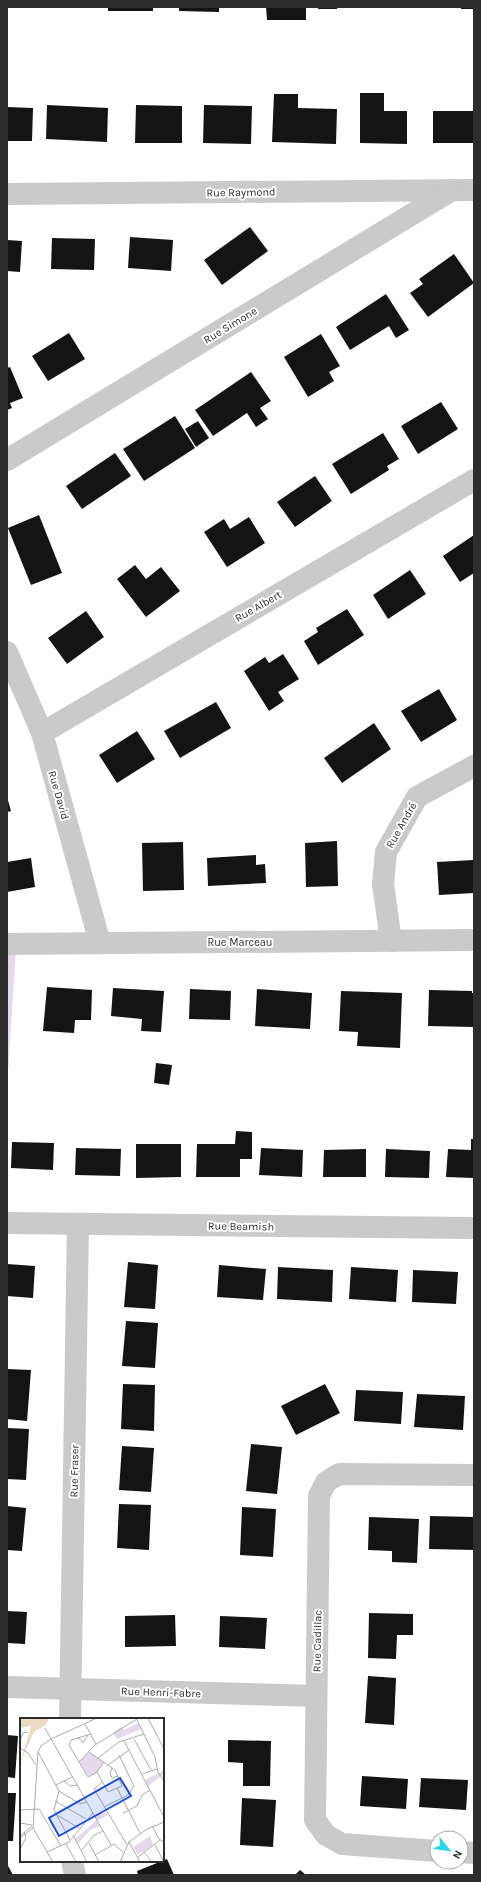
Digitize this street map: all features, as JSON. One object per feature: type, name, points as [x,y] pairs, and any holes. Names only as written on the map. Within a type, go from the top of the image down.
[{"type":"street","name":"Rue Simone","points":[[7,460],[452,190]]},
{"type":"street","name":"Rue Raymond","points":[[7,194],[474,190]]},
{"type":"street","name":"Rue Albert","points":[[42,733],[474,480]]},
{"type":"street","name":"Rue David","points":[[7,652],[42,733],[100,943]]},
{"type":"street","name":"Rue André","points":[[391,941],[383,884],[386,852],[417,797],[474,766]]},
{"type":"street","name":"Rue Marceau","points":[[7,944],[474,940]]},
{"type":"street","name":"Rue Beamish","points":[[7,1223],[474,1228]]},
{"type":"street","name":"Rue Fraser","points":[[70,1718],[78,1224]]},
{"type":"street","name":"Rue Cadillac","points":[[429,1850],[342,1844],[326,1835],[315,1820],[319,1496],[326,1482],[339,1474],[474,1474]]},
{"type":"street","name":"Rue Henri-Fabre","points":[[7,1688],[316,1696]]},
{"type":"street","points":[[72,1862],[75,1875]]},
{"type":"shaded area","points":[[7,949],[16,949],[7,1088]]},
{"type":"building","points":[[108,7],[153,7],[153,11],[108,11]]},
{"type":"building","points":[[179,7],[219,7],[219,12],[179,11]]},
{"type":"building","points":[[266,7],[306,7],[306,20],[267,20]]},
{"type":"building","points":[[318,7],[337,7],[337,9],[318,9]]},
{"type":"building","points":[[461,7],[474,7],[474,9],[461,9]]},
{"type":"building","points":[[360,93],[384,93],[384,111],[407,111],[407,144],[360,143]]},
{"type":"building","points":[[274,94],[298,94],[298,108],[337,109],[336,144],[272,142]]},
{"type":"building","points":[[47,105],[108,108],[107,142],[46,139]]},
{"type":"building","points":[[136,105],[182,106],[182,143],[135,143]]},
{"type":"building","points":[[204,105],[252,106],[251,144],[203,143]]},
{"type":"building","points":[[7,107],[33,108],[32,141],[7,141]]},
{"type":"building","points":[[433,111],[474,111],[474,143],[433,143]]},
{"type":"building","points":[[250,227],[268,251],[222,285],[204,260]]},
{"type":"building","points":[[130,237],[173,240],[171,271],[128,268]]},
{"type":"building","points":[[52,238],[95,239],[94,270],[51,269]]},
{"type":"building","points":[[7,240],[22,241],[20,272],[7,271]]},
{"type":"building","points":[[454,254],[474,283],[428,317],[410,293],[423,284],[419,279]]},
{"type":"building","points":[[386,294],[409,330],[396,338],[389,326],[350,350],[336,327]]},
{"type":"building","points":[[69,333],[85,359],[48,381],[32,356]]},
{"type":"building","points":[[321,334],[340,366],[329,372],[334,381],[308,397],[284,357]]},
{"type":"building","points":[[10,367],[23,398],[10,403],[12,408],[7,410],[7,368]]},
{"type":"building","points":[[251,372],[271,401],[260,408],[268,419],[256,427],[247,413],[213,436],[195,410]]},
{"type":"building","points":[[441,402],[458,429],[418,454],[401,426]]},
{"type":"building","points":[[175,416],[195,448],[144,481],[123,449]]},
{"type":"building","points":[[198,421],[209,438],[196,447],[185,429]]},
{"type":"building","points":[[383,433],[399,459],[387,466],[389,470],[351,494],[332,464]]},
{"type":"building","points":[[115,453],[131,476],[82,509],[66,486]]},
{"type":"building","points":[[315,476],[332,501],[295,527],[277,502]]},
{"type":"building","points":[[39,515],[62,573],[31,585],[8,528]]},
{"type":"building","points":[[249,517],[265,543],[227,567],[204,532],[224,519],[230,529]]},
{"type":"building","points":[[474,535],[474,573],[460,582],[443,556]]},
{"type":"building","points":[[135,565],[146,579],[161,567],[180,591],[146,617],[117,579]]},
{"type":"building","points":[[410,570],[426,594],[388,619],[373,595]]},
{"type":"building","points":[[347,609],[364,635],[318,665],[304,641],[318,632],[316,628]]},
{"type":"building","points":[[86,611],[104,637],[67,664],[48,638]]},
{"type":"building","points":[[283,654],[299,679],[278,692],[284,701],[269,711],[244,671],[265,657],[269,663]]},
{"type":"building","points":[[439,689],[457,720],[421,742],[401,711]]},
{"type":"building","points":[[216,702],[231,728],[180,758],[164,731]]},
{"type":"building","points":[[374,723],[391,749],[342,783],[324,758]]},
{"type":"building","points":[[137,731],[155,759],[117,783],[99,755]]},
{"type":"building","points":[[7,797],[11,811],[7,812]]},
{"type":"building","points":[[337,841],[338,886],[306,887],[305,843]]},
{"type":"building","points":[[183,842],[184,890],[143,891],[142,843]]},
{"type":"building","points":[[256,855],[256,865],[265,864],[266,883],[208,886],[207,858]]},
{"type":"building","points":[[31,858],[35,887],[7,892],[7,862]]},
{"type":"building","points":[[474,860],[474,893],[439,895],[437,862]]},
{"type":"building","points":[[47,987],[92,990],[91,1020],[75,1020],[74,1033],[43,1031]]},
{"type":"building","points":[[113,988],[164,991],[161,1032],[141,1031],[142,1019],[111,1016]]},
{"type":"building","points":[[190,989],[231,991],[230,1020],[189,1019]]},
{"type":"building","points":[[257,989],[312,993],[310,1029],[255,1026]]},
{"type":"building","points":[[429,990],[472,991],[472,993],[474,993],[474,1027],[428,1026]]},
{"type":"building","points":[[341,991],[402,993],[400,1048],[357,1046],[358,1032],[339,1031]]},
{"type":"building","points":[[156,1063],[172,1065],[169,1085],[154,1083]]},
{"type":"building","points":[[236,1131],[252,1132],[252,1159],[240,1159],[240,1177],[196,1177],[197,1144],[235,1144]]},
{"type":"building","points":[[471,1139],[474,1139],[474,1178],[446,1177],[448,1149],[471,1150]]},
{"type":"building","points":[[12,1142],[54,1143],[53,1170],[11,1168]]},
{"type":"building","points":[[136,1144],[181,1144],[181,1177],[136,1178]]},
{"type":"building","points":[[76,1148],[121,1149],[120,1176],[75,1175]]},
{"type":"building","points":[[261,1148],[303,1150],[302,1177],[259,1175]]},
{"type":"building","points":[[366,1149],[366,1177],[323,1177],[324,1150]]},
{"type":"building","points":[[386,1149],[430,1151],[429,1178],[385,1177]]},
{"type":"building","points":[[128,1262],[158,1265],[155,1309],[124,1307]]},
{"type":"building","points":[[7,1264],[35,1266],[33,1298],[7,1296]]},
{"type":"building","points":[[219,1265],[266,1269],[263,1300],[217,1297]]},
{"type":"building","points":[[278,1267],[333,1270],[332,1302],[277,1299]]},
{"type":"building","points":[[351,1267],[398,1270],[396,1302],[349,1299]]},
{"type":"building","points":[[413,1270],[458,1272],[456,1304],[412,1302]]},
{"type":"building","points":[[126,1321],[158,1323],[155,1368],[122,1366]]},
{"type":"building","points":[[7,1369],[31,1370],[27,1421],[7,1419]]},
{"type":"building","points":[[123,1384],[155,1385],[154,1431],[121,1429]]},
{"type":"building","points":[[325,1384],[340,1413],[296,1435],[281,1406]]},
{"type":"building","points":[[356,1390],[403,1392],[401,1424],[354,1421]]},
{"type":"building","points":[[417,1394],[465,1396],[463,1430],[414,1427]]},
{"type":"building","points":[[7,1428],[29,1429],[26,1480],[7,1479]]},
{"type":"building","points":[[251,1444],[282,1447],[277,1494],[246,1491]]},
{"type":"building","points":[[122,1446],[154,1448],[151,1492],[119,1490]]},
{"type":"building","points":[[119,1504],[151,1505],[149,1550],[117,1548]]},
{"type":"building","points":[[7,1506],[26,1508],[22,1551],[7,1550]]},
{"type":"building","points":[[242,1507],[276,1509],[273,1557],[240,1555]]},
{"type":"building","points":[[430,1516],[474,1517],[474,1550],[429,1549]]},
{"type":"building","points":[[369,1517],[419,1519],[417,1563],[392,1562],[392,1551],[368,1550]]},
{"type":"building","points":[[7,1611],[27,1612],[25,1644],[7,1643]]},
{"type":"building","points":[[369,1613],[413,1614],[413,1635],[397,1635],[396,1659],[368,1658]]},
{"type":"building","points":[[175,1615],[176,1646],[125,1647],[125,1616]]},
{"type":"building","points":[[220,1616],[267,1618],[265,1649],[219,1647]]},
{"type":"building","points":[[368,1676],[396,1678],[394,1725],[365,1723]]},
{"type":"building","points":[[7,1735],[18,1736],[15,1778],[7,1777]]},
{"type":"building","points":[[228,1740],[271,1741],[270,1786],[243,1786],[243,1763],[228,1762]]},
{"type":"building","points":[[362,1776],[408,1779],[406,1809],[360,1806]]},
{"type":"building","points":[[421,1778],[468,1780],[466,1810],[419,1807]]},
{"type":"building","points":[[7,1793],[16,1793],[13,1841],[7,1841]]},
{"type":"building","points":[[242,1798],[276,1800],[273,1847],[240,1845]]},
{"type":"building","points":[[167,1859],[174,1875],[138,1875],[137,1871],[160,1862],[164,1862],[164,1860]]},
{"type":"building","points":[[7,1864],[13,1875],[7,1875]]},
{"type":"building","points":[[300,1870],[306,1875],[295,1875]]}]
